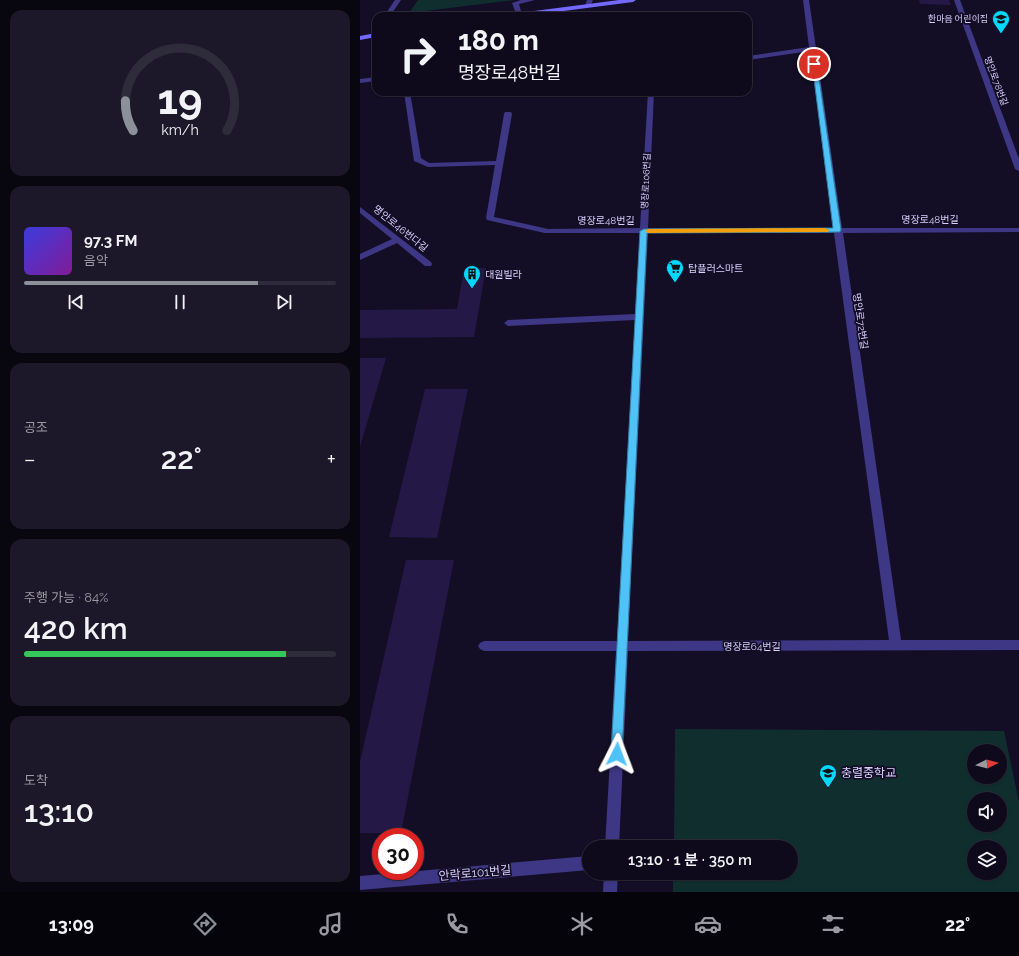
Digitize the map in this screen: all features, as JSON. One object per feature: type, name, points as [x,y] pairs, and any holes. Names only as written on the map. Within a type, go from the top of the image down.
[{"type":"main road","points":[[536,12],[589,3],[633,0]]},
{"type":"main road","points":[[360,38],[372,35]]},
{"type":"street","points":[[390,12],[398,0]]},
{"type":"street","points":[[518,12],[515,3],[532,0]]},
{"type":"street","name":"명안로72번길","points":[[806,0],[896,646]]},
{"type":"street","name":"명안로78번길","points":[[957,0],[1019,169]]},
{"type":"street","points":[[752,57],[812,49]]},
{"type":"street","points":[[360,81],[372,80]]},
{"type":"street","points":[[408,96],[417,159],[428,165],[500,163]]},
{"type":"street","name":"명장로106번길","points":[[612,840],[651,96]]},
{"type":"street","name":"명장로48번길","points":[[508,114],[490,218],[545,231],[1019,230]]},
{"type":"street","name":"명안로46번다길","points":[[360,208],[428,264]]},
{"type":"street","points":[[360,257],[398,240]]},
{"type":"street","points":[[508,323],[639,317]]},
{"type":"street","name":"명장로64번길","points":[[484,646],[1019,645]]},
{"type":"street","name":"안락로101번길","points":[[360,883],[582,864]]},
{"type":"street","points":[[610,892],[611,880]]},
{"type":"green space","points":[[418,0],[515,0],[417,12],[410,12]]},
{"type":"green space","points":[[675,729],[1004,731],[1007,744],[967,744],[967,784],[1007,784],[1007,745],[1019,802],[1019,892],[673,892],[673,880],[798,880],[798,840],[674,840]]},
{"type":"building","points":[[919,0],[949,0],[951,5],[920,4]]},
{"type":"building","name":"대원빌라","points":[[486,268],[474,337],[360,338],[360,310],[457,309],[464,269]]},
{"type":"building","points":[[360,358],[386,358],[360,447]]},
{"type":"building","points":[[425,389],[468,389],[437,538],[389,537]]},
{"type":"building","points":[[406,560],[454,560],[402,828],[372,828],[372,833],[360,833],[360,762]]},
{"type":"slow traffic","points":[[648,231],[825,230]]},
{"type":"place","name":"한마음 어린이집","points":[[1001,34]]},
{"type":"place","name":"탑플러스마트","points":[[675,283]]},
{"type":"place","name":"대원빌라","points":[[472,289]]},
{"type":"place","name":"충렬중학교","points":[[828,788]]},
{"type":"route","points":[[617,754],[644,231],[837,230],[814,64]]}]
